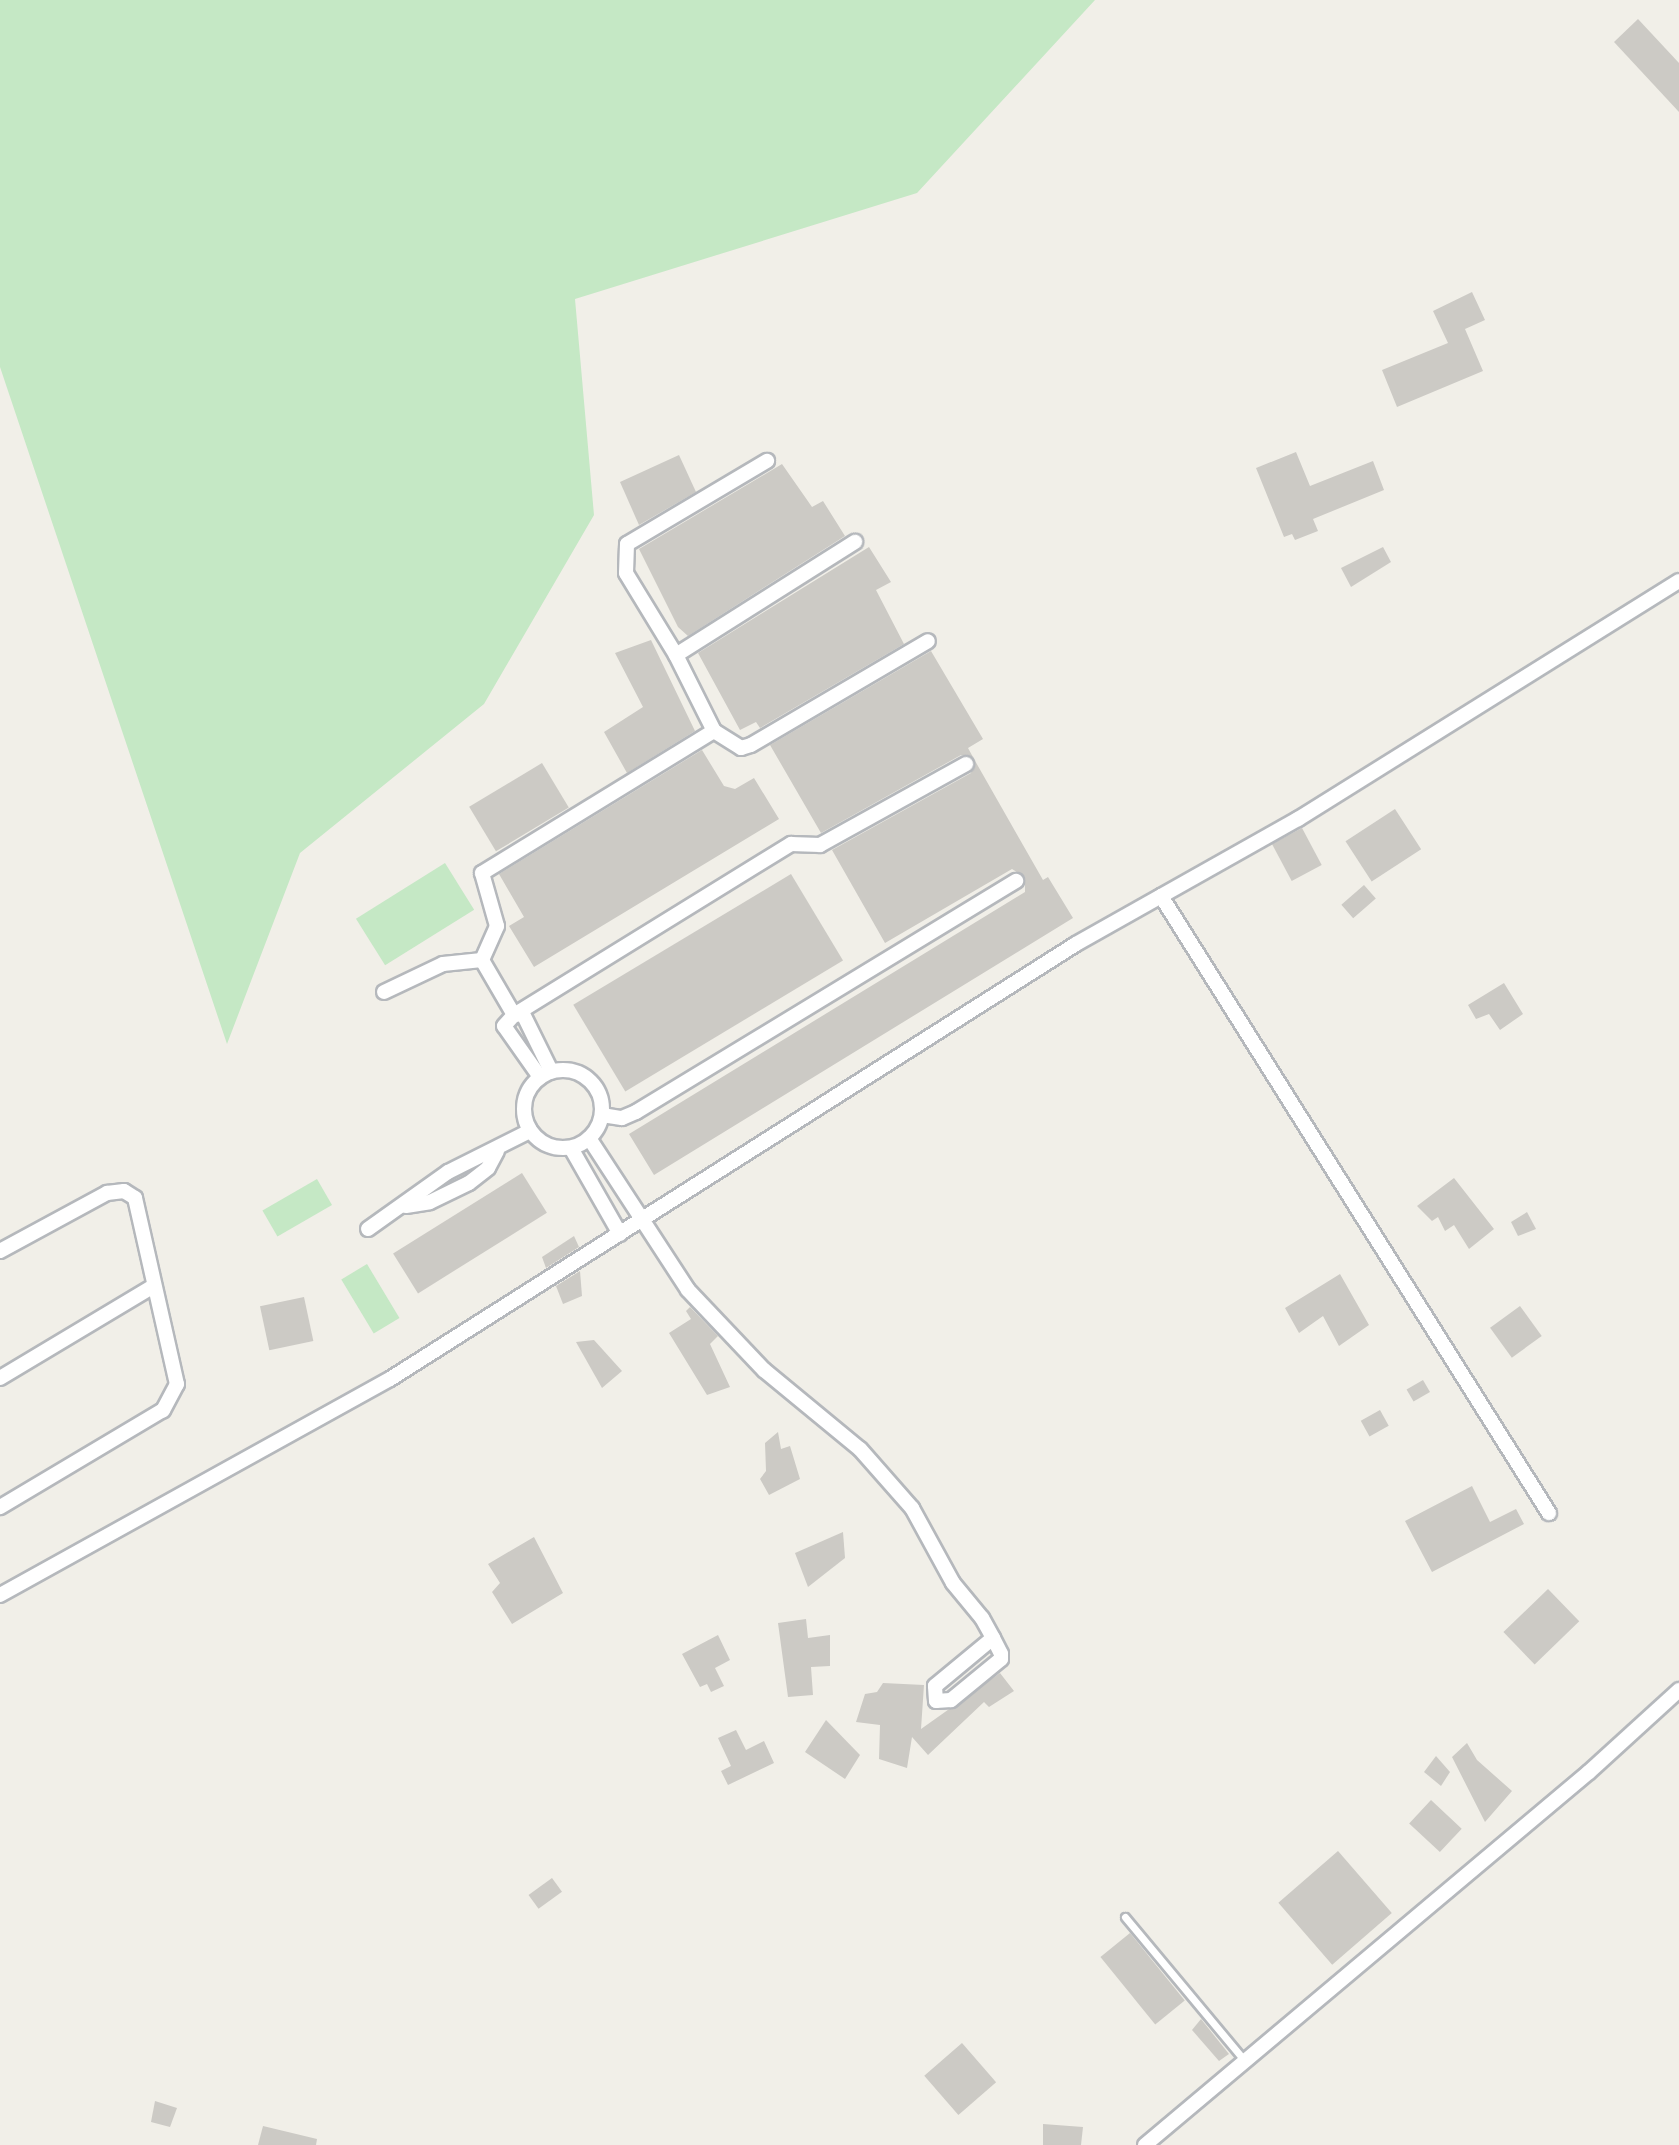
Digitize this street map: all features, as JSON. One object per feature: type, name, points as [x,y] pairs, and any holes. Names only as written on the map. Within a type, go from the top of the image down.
[{"type":"street","points":[[767,461],[627,544],[626,573],[676,655],[714,731],[741,748],[751,745],[928,641]]},
{"type":"street","points":[[676,655],[855,542]]},
{"type":"street","points":[[0,1595],[390,1379],[1076,944],[1298,819],[1679,581]]},
{"type":"street","points":[[482,960],[497,926],[482,881],[487,867],[714,731]]},
{"type":"street","points":[[546,1074],[504,1026],[514,1015],[791,844],[820,845],[966,764]]},
{"type":"street","points":[[602,1115],[622,1118],[636,1112],[1016,881]]},
{"type":"street","points":[[1161,896],[1549,1513]]},
{"type":"street","points":[[384,992],[443,964],[482,960]]},
{"type":"street","points":[[482,960],[514,1015]]},
{"type":"street","points":[[514,1015],[523,1014],[546,1074]]},
{"type":"street","points":[[564,1069],[588,1079],[597,1089],[602,1115],[589,1138],[571,1148],[552,1147],[530,1131],[525,1097],[546,1074],[564,1069]]},
{"type":"street","points":[[368,1229],[406,1206],[430,1202],[469,1183],[488,1168],[497,1151],[530,1131]]},
{"type":"street","points":[[589,1138],[688,1290],[764,1370],[860,1449],[912,1508],[953,1583],[993,1638],[1001,1654],[997,1665],[951,1700],[936,1701],[935,1686],[993,1638]]},
{"type":"street","points":[[571,1148],[620,1234]]},
{"type":"street","points":[[0,1251],[97,1198],[124,1191],[135,1198],[177,1384],[163,1410],[0,1507]]},
{"type":"street","points":[[0,1378],[154,1286]]},
{"type":"street","points":[[1145,2145],[1589,1772],[1679,1690]]},
{"type":"lane","points":[[1125,1917],[1244,2060]]},
{"type":"green space","points":[[0,0],[1095,0],[917,193],[575,299],[594,515],[484,704],[300,853],[227,1044],[0,367]]},
{"type":"green space","points":[[445,863],[474,910],[385,965],[356,919]]},
{"type":"green space","points":[[317,1179],[332,1205],[277,1236],[262,1210]]},
{"type":"green space","points":[[367,1264],[399,1318],[374,1333],[341,1279]]},
{"type":"building","points":[[1638,19],[1679,63],[1679,112],[1614,42]]},
{"type":"building","points":[[1472,292],[1485,320],[1465,329],[1483,371],[1397,407],[1382,370],[1448,343],[1433,311]]},
{"type":"building","points":[[1296,452],[1310,486],[1373,461],[1384,490],[1313,519],[1318,531],[1295,540],[1292,534],[1284,537],[1256,468]]},
{"type":"building","points":[[679,455],[696,492],[639,525],[620,482]]},
{"type":"building","points":[[782,464],[812,507],[823,501],[845,536],[688,636],[678,627],[639,549]]},
{"type":"building","points":[[869,547],[891,582],[876,590],[904,644],[760,728],[756,722],[740,730],[698,653]]},
{"type":"building","points":[[1383,547],[1391,562],[1351,587],[1341,568]]},
{"type":"building","points":[[651,640],[695,731],[627,773],[604,732],[643,707],[615,653]]},
{"type":"building","points":[[931,651],[983,739],[968,748],[974,759],[961,755],[821,833],[770,745]]},
{"type":"building","points":[[702,750],[724,786],[735,789],[754,778],[779,819],[534,967],[509,926],[524,917],[499,874]]},
{"type":"building","points":[[974,759],[1043,880],[1048,877],[1073,918],[654,1175],[629,1134],[1025,892],[1025,877],[1012,869],[885,943],[832,850],[971,773]]},
{"type":"building","points":[[542,763],[569,808],[496,851],[469,807]]},
{"type":"building","points":[[1395,809],[1421,849],[1372,881],[1346,841]]},
{"type":"building","points":[[1302,828],[1322,865],[1292,881],[1272,844]]},
{"type":"building","points":[[791,874],[843,961],[625,1091],[573,1005]]},
{"type":"building","points":[[1364,885],[1376,899],[1353,918],[1341,905]]},
{"type":"building","points":[[1504,983],[1523,1014],[1500,1030],[1489,1014],[1476,1019],[1468,1005]]},
{"type":"building","points":[[522,1173],[547,1213],[418,1293],[393,1254]]},
{"type":"building","points":[[1454,1178],[1494,1229],[1469,1249],[1454,1225],[1445,1231],[1438,1217],[1432,1221],[1417,1206]]},
{"type":"building","points":[[1527,1212],[1536,1229],[1518,1236],[1511,1222]]},
{"type":"building","points":[[574,1236],[579,1247],[546,1268],[542,1257]]},
{"type":"building","points":[[580,1271],[582,1296],[563,1304],[556,1286]]},
{"type":"building","points":[[1340,1274],[1369,1325],[1339,1346],[1323,1316],[1299,1333],[1285,1308]]},
{"type":"building","points":[[304,1297],[313,1341],[269,1350],[260,1306]]},
{"type":"building","points":[[1520,1306],[1542,1336],[1512,1358],[1490,1328]]},
{"type":"building","points":[[690,1307],[718,1336],[710,1344],[730,1387],[707,1395],[669,1333],[691,1319],[686,1311]]},
{"type":"building","points":[[594,1340],[622,1371],[602,1388],[576,1342]]},
{"type":"building","points":[[1423,1380],[1430,1392],[1414,1402],[1407,1390]]},
{"type":"building","points":[[1380,1410],[1389,1426],[1369,1436],[1361,1421]]},
{"type":"building","points":[[778,1432],[781,1449],[790,1446],[800,1479],[769,1495],[760,1479],[766,1471],[765,1443]]},
{"type":"building","points":[[1472,1486],[1490,1522],[1516,1509],[1524,1524],[1432,1572],[1405,1521]]},
{"type":"building","points":[[843,1532],[845,1558],[808,1587],[795,1553]]},
{"type":"building","points":[[534,1537],[563,1593],[512,1624],[492,1592],[500,1583],[488,1564]]},
{"type":"building","points":[[1548,1589],[1579,1621],[1535,1664],[1503,1632]]},
{"type":"building","points":[[806,1619],[808,1638],[830,1635],[830,1666],[811,1667],[813,1695],[788,1697],[778,1623]]},
{"type":"building","points":[[718,1635],[730,1660],[715,1668],[724,1686],[711,1692],[707,1684],[700,1687],[682,1654]]},
{"type":"building","points":[[1000,1673],[1014,1691],[989,1707],[984,1702],[928,1755],[912,1737],[907,1768],[879,1759],[880,1725],[856,1722],[865,1694],[877,1692],[883,1683],[924,1685],[921,1729]]},
{"type":"building","points":[[826,1720],[860,1755],[845,1779],[805,1752]]},
{"type":"building","points":[[736,1730],[746,1750],[764,1741],[774,1763],[728,1785],[721,1771],[731,1766],[718,1738]]},
{"type":"building","points":[[1467,1743],[1477,1760],[1512,1791],[1485,1822],[1452,1757]]},
{"type":"building","points":[[1436,1756],[1450,1772],[1441,1786],[1424,1772]]},
{"type":"building","points":[[1431,1800],[1462,1829],[1440,1852],[1409,1823]]},
{"type":"building","points":[[1338,1851],[1392,1913],[1332,1965],[1278,1903]]},
{"type":"building","points":[[552,1878],[562,1892],[539,1909],[529,1895]]},
{"type":"building","points":[[1130,1933],[1185,2001],[1155,2025],[1100,1957]]},
{"type":"building","points":[[1201,2019],[1229,2054],[1219,2061],[1192,2030]]},
{"type":"building","points":[[962,2043],[996,2082],[958,2115],[924,2076]]},
{"type":"building","points":[[155,2101],[177,2108],[170,2127],[151,2122]]},
{"type":"building","points":[[1043,2124],[1083,2127],[1081,2145],[1043,2145]]},
{"type":"building","points":[[263,2126],[317,2139],[316,2145],[258,2145]]}]
